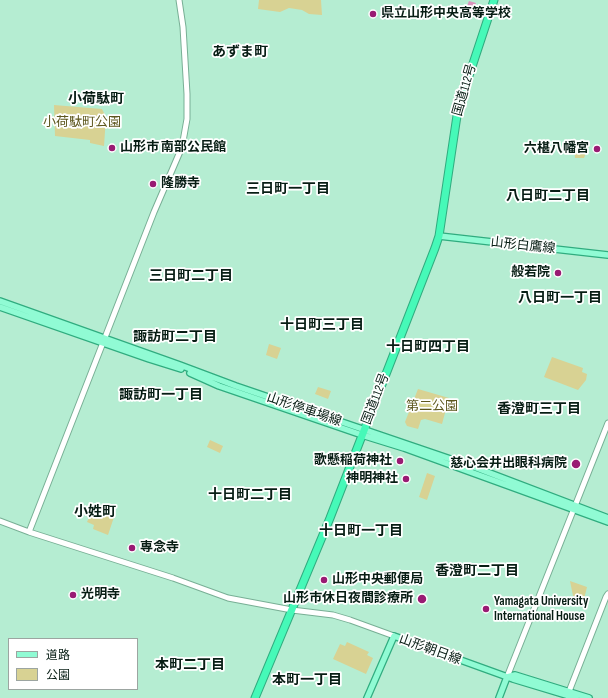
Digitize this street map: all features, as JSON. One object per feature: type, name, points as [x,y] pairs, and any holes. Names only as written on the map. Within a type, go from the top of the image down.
[{"type":"highway","name":"国道112号","points":[[255,698],[330,518],[439,236],[458,109],[494,0]]},
{"type":"main road","name":"山形白鷹線","points":[[439,236],[608,255]]},
{"type":"main road","name":"山形停車場線","points":[[0,302],[184,370],[219,386],[363,432],[608,518]]},
{"type":"main road","name":"山形停車場線","points":[[0,306],[104,341]]},
{"type":"main road","name":"山形停車場線","points":[[574,507],[608,522]]},
{"type":"main road","name":"山形朝日線","points":[[367,698],[394,636],[507,677],[578,697],[589,698]]},
{"type":"main road","points":[[499,698],[507,677]]},
{"type":"street","points":[[29,532],[154,212],[182,147],[186,119],[187,94],[183,27],[179,0]]},
{"type":"street","points":[[507,677],[574,507],[606,436],[608,423]]},
{"type":"street","points":[[0,521],[29,532],[173,578],[228,598],[334,616],[350,620],[394,636]]},
{"type":"street","points":[[568,693],[608,594]]},
{"type":"green space","points":[[259,0],[321,0],[322,15],[309,14],[302,10],[289,8],[280,12],[258,9]]},
{"type":"green space","name":"小荷駄町公園","points":[[54,105],[102,109],[106,117],[104,146],[90,143],[90,140],[55,136]]},
{"type":"green space","points":[[574,143],[589,146],[584,158],[575,158]]},
{"type":"green space","points":[[269,344],[281,348],[277,359],[266,355]]},
{"type":"green space","points":[[552,357],[583,368],[582,372],[587,374],[586,380],[578,390],[544,377]]},
{"type":"green space","points":[[318,387],[331,391],[328,399],[315,394]]},
{"type":"green space","name":"第二公園","points":[[418,389],[449,398],[442,424],[425,419],[421,420],[418,429],[407,426],[405,422]]},
{"type":"green space","points":[[210,440],[223,446],[220,453],[207,447]]},
{"type":"green space","points":[[427,473],[435,476],[427,500],[419,497]]},
{"type":"green space","points":[[93,509],[114,517],[108,535],[93,529],[94,525],[87,522]]},
{"type":"green space","points":[[570,581],[587,587],[584,599],[573,596]]},
{"type":"green space","points":[[347,642],[369,652],[367,655],[373,658],[366,674],[333,659],[340,644],[345,646]]},
{"type":"shaded area","points":[[469,1],[476,3],[471,15],[464,13]]},
{"type":"place","name":"県立山形中央高等学校","points":[[373,14]]},
{"type":"place","name":"山形市 南部公民館","points":[[112,148]]},
{"type":"place","name":"六椹八幡宮","points":[[597,149]]},
{"type":"place","name":"隆勝寺","points":[[153,184]]},
{"type":"place","name":"般若院","points":[[558,273]]},
{"type":"place","name":"歌懸稲荷神社","points":[[400,461]]},
{"type":"place","name":"慈心会井出眼科病院","points":[[576,464]]},
{"type":"place","name":"神明神社","points":[[406,479]]},
{"type":"place","name":"専念寺","points":[[132,548]]},
{"type":"place","name":"山形中央郵便局","points":[[324,580]]},
{"type":"place","name":"光明寺","points":[[73,595]]},
{"type":"place","name":"山形市休日夜間診療所","points":[[422,599]]},
{"type":"place","name":"Yamagata University International House","points":[[486,609]]},
{"type":"district","name":"あずま町","points":[[240,52]]},
{"type":"district","name":"小荷駄町","points":[[96,99]]},
{"type":"district","name":"三日町一丁目","points":[[288,189]]},
{"type":"district","name":"八日町二丁目","points":[[548,196]]},
{"type":"district","name":"三日町二丁目","points":[[191,276]]},
{"type":"district","name":"八日町一丁目","points":[[560,298]]},
{"type":"district","name":"十日町三丁目","points":[[322,325]]},
{"type":"district","name":"諏訪町二丁目","points":[[175,337]]},
{"type":"district","name":"十日町四丁目","points":[[428,347]]},
{"type":"district","name":"諏訪町一丁目","points":[[161,395]]},
{"type":"district","name":"香澄町三丁目","points":[[539,409]]},
{"type":"district","name":"十日町二丁目","points":[[250,495]]},
{"type":"district","name":"小姓町","points":[[95,512]]},
{"type":"district","name":"十日町一丁目","points":[[361,531]]},
{"type":"district","name":"香澄町二丁目","points":[[477,571]]},
{"type":"district","name":"本町二丁目","points":[[190,665]]},
{"type":"district","name":"本町一丁目","points":[[307,680]]}]
